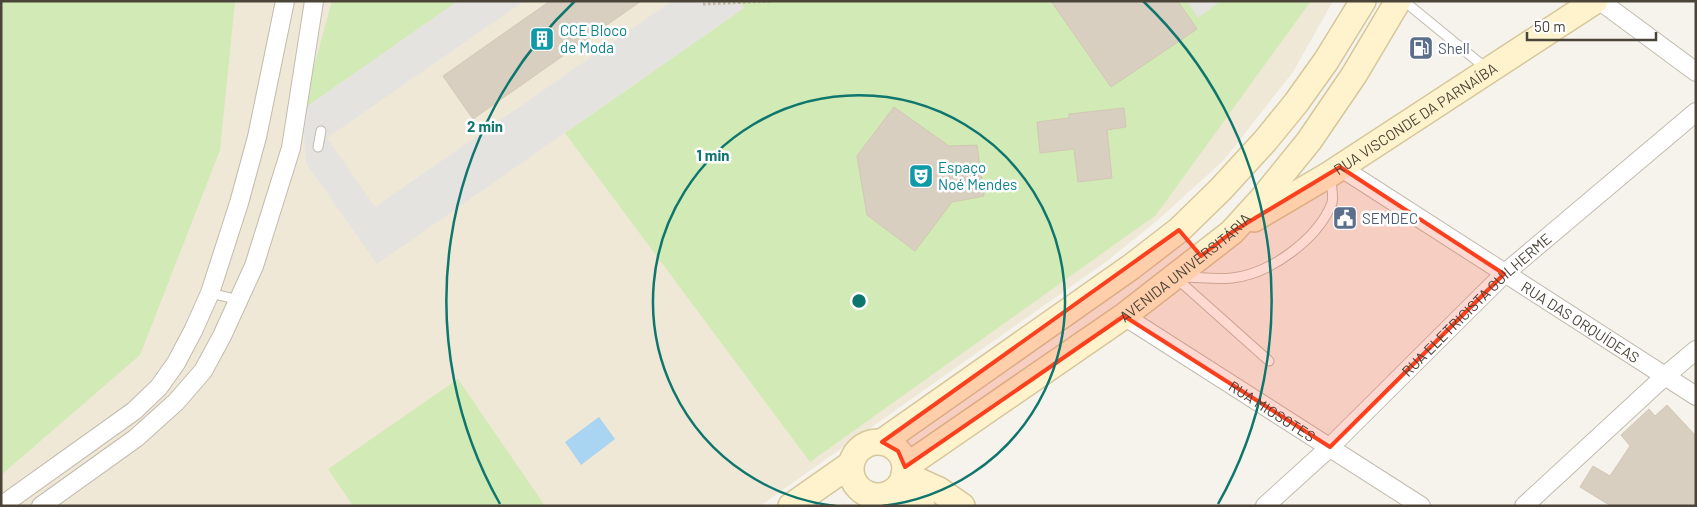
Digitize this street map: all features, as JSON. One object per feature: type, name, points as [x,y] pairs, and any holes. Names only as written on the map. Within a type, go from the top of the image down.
[{"type":"main road","name":"AVENIDA UNIVERSITÁRIA","points":[[882,442],[1131,267],[1179,230],[1221,189],[1265,141],[1296,103],[1326,61],[1363,1]]},
{"type":"main road","name":"AVENIDA UNIVERSITÁRIA","points":[[886,487],[976,420],[1124,316],[1232,232],[1262,199],[1309,141],[1354,75],[1398,1]]},
{"type":"main road","name":"RUA VISCONDE DA PARNAÍBA","points":[[1232,232],[1335,170],[1595,1]]},
{"type":"main road","points":[[1179,230],[1201,256]]},
{"type":"main road","points":[[791,506],[851,464],[859,449],[874,442],[890,445],[903,458],[886,487]]},
{"type":"main road","points":[[851,464],[852,480],[863,493],[886,487],[939,490],[962,506]]},
{"type":"main road","points":[[886,487],[903,494],[922,506]]},
{"type":"street","points":[[1,506],[134,411],[159,386],[176,364],[210,293],[239,203],[257,137],[285,1]]},
{"type":"street","points":[[41,506],[136,438],[176,402],[203,371],[222,336],[254,266],[291,148],[314,1]]},
{"type":"street","points":[[1600,1],[1696,72]]},
{"type":"street","name":"RUA ELETRICISTA GUILHERME","points":[[1265,506],[1330,448],[1504,274],[1696,112]]},
{"type":"street","name":"RUA DAS ORQUÍDEAS","points":[[1335,170],[1504,274],[1696,396]]},
{"type":"street","name":"RUA MIOSOTES","points":[[1124,316],[1421,506]]},
{"type":"street","points":[[1524,506],[1665,376],[1696,350]]},
{"type":"lane","points":[[1404,1],[1489,70]]},
{"type":"lane","points":[[318,147],[321,131]]},
{"type":"lane","points":[[1175,277],[1233,278],[1264,270],[1299,248],[1321,221],[1333,201],[1335,170]]},
{"type":"lane","points":[[1175,277],[1269,361]]},
{"type":"lane","points":[[210,293],[239,300]]},
{"type":"path","points":[[703,4],[773,1]]},
{"type":"highlighted area","points":[[1340,167],[1504,274],[1330,447],[1124,316],[905,467],[898,451],[882,442],[1179,230],[1201,256],[1232,232]]},
{"type":"shaded area","points":[[1,1],[1333,1],[1293,72],[1224,160],[1158,220],[1107,261],[760,506],[1,506]]},
{"type":"shaded area","points":[[458,1],[524,1],[327,138],[375,207],[672,1],[739,1],[744,8],[377,264],[306,163],[302,110]]},
{"type":"shaded area","points":[[1187,1],[1221,1],[1198,18]]},
{"type":"green space","points":[[1,1],[235,1],[220,150],[140,355],[1,475]]},
{"type":"green space","points":[[332,1],[458,1],[302,110]]},
{"type":"green space","points":[[739,1],[1311,1],[1156,215],[810,462],[565,133],[744,8]]},
{"type":"green space","points":[[458,379],[545,506],[353,506],[328,469]]},
{"type":"water","points":[[599,417],[615,439],[581,465],[565,442]]},
{"type":"building","name":"CCE Bloco de Moda","points":[[550,1],[641,1],[473,119],[443,76]]},
{"type":"building","points":[[1051,1],[1178,1],[1197,29],[1111,87]]},
{"type":"building","name":"Espaço Noé Mendes","points":[[894,107],[949,146],[977,145],[984,196],[952,202],[915,251],[867,215],[857,156]]},
{"type":"building","points":[[1124,108],[1126,127],[1107,130],[1112,178],[1078,182],[1074,149],[1040,153],[1037,122],[1069,118],[1069,114]]},
{"type":"building","points":[[1667,405],[1696,436],[1696,506],[1611,506],[1580,487],[1593,466],[1610,476],[1630,446],[1621,435],[1649,409],[1655,416]]},
{"type":"place","name":"CCE Bloco de Moda","points":[[542,39]]},
{"type":"place","name":"Shell","points":[[1421,48]]},
{"type":"place","name":"Espaço Noé Mendes","points":[[921,176]]},
{"type":"place","name":"SEMDEC","points":[[1345,218]]}]
